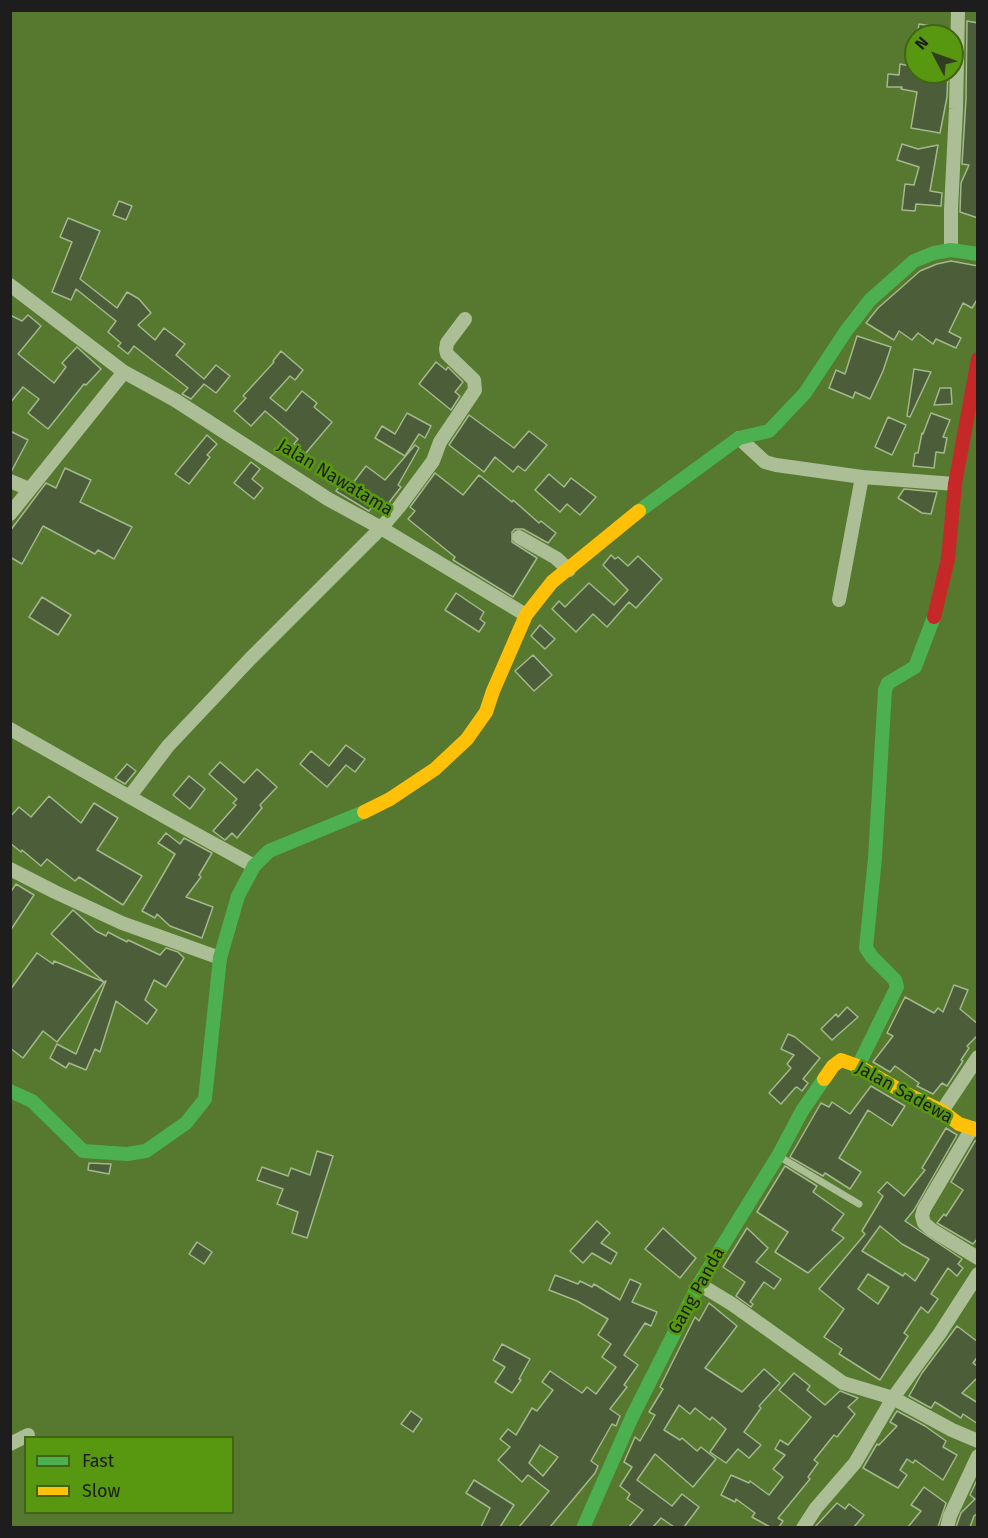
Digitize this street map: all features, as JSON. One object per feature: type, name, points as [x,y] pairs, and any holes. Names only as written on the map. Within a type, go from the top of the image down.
[{"type":"street","points":[[951,250],[958,10]]},
{"type":"street","points":[[10,1091],[32,1101],[83,1150],[127,1154],[146,1151],[186,1123],[205,1099],[220,958],[238,896],[255,866],[269,851],[351,818],[390,799],[435,769],[468,738],[486,712],[526,615],[552,582],[628,519],[739,438],[769,430],[805,393],[870,300],[914,261],[934,253],[951,250],[978,254]]},
{"type":"street","name":"Jalan Nawatama","points":[[10,285],[124,372],[185,406],[328,499],[526,615]]},
{"type":"street","points":[[130,796],[168,746],[250,659],[381,528],[433,461],[440,442],[475,390],[474,380],[447,354],[446,349],[447,343],[465,318]]},
{"type":"street","points":[[858,1066],[897,987],[895,980],[866,948],[875,858],[885,690],[888,683],[915,667],[932,626],[948,560],[955,484],[978,359]]},
{"type":"street","points":[[10,514],[124,372]]},
{"type":"street","points":[[739,438],[765,462],[862,477],[955,484]]},
{"type":"street","points":[[839,600],[862,477]]},
{"type":"street","points":[[10,481],[29,489]]},
{"type":"street","points":[[519,537],[556,558],[569,570]]},
{"type":"street","points":[[10,729],[255,866]]},
{"type":"street","points":[[10,869],[122,923],[220,958]]},
{"type":"street","points":[[942,1111],[978,1057]]},
{"type":"street","name":"Jalan Sadewa","points":[[832,1066],[841,1060],[858,1066],[942,1111],[959,1124],[975,1129]]},
{"type":"street","name":"Gang Panda","points":[[583,1527],[602,1489],[632,1417],[699,1284],[778,1156],[802,1111],[832,1066]]},
{"type":"street","points":[[975,1129],[924,1209],[922,1216],[924,1223],[932,1230],[978,1258]]},
{"type":"street","points":[[803,1527],[816,1508],[855,1463],[893,1398],[940,1333],[978,1274]]},
{"type":"street","points":[[699,1284],[732,1304],[843,1383],[893,1398],[951,1430],[978,1441]]},
{"type":"street","points":[[10,1444],[24,1437]]},
{"type":"street","points":[[947,1527],[978,1456]]},
{"type":"lane","points":[[778,1156],[859,1204]]},
{"type":"building","points":[[967,21],[978,23],[978,218],[960,212],[961,183],[969,165],[962,164]]},
{"type":"building","points":[[900,64],[904,65],[904,84],[948,84],[940,133],[911,128],[917,92],[901,89],[902,87],[887,87],[888,74],[899,75]]},
{"type":"building","points":[[902,144],[918,149],[938,145],[930,191],[942,193],[941,206],[916,204],[915,211],[902,210],[905,184],[914,185],[919,167],[897,160]]},
{"type":"building","points":[[119,201],[132,206],[126,220],[113,215]]},
{"type":"building","points":[[68,218],[100,231],[80,279],[117,308],[127,292],[139,299],[151,313],[138,325],[155,340],[164,328],[185,344],[176,355],[204,379],[216,365],[230,376],[216,393],[204,384],[191,399],[182,394],[188,388],[134,346],[128,354],[118,346],[121,343],[108,332],[116,321],[76,289],[71,300],[52,292],[72,242],[60,237]]},
{"type":"building","points":[[951,261],[978,266],[978,298],[972,308],[963,303],[949,332],[961,338],[956,348],[936,339],[933,344],[918,333],[912,340],[899,331],[894,340],[866,323],[878,308],[920,271]]},
{"type":"building","points":[[10,315],[22,321],[28,315],[41,326],[18,354],[54,383],[66,367],[62,363],[77,347],[101,369],[86,385],[84,384],[48,429],[28,413],[39,399],[23,387],[10,403]]},
{"type":"building","points":[[857,336],[891,347],[870,399],[855,392],[853,398],[829,388],[836,370],[845,374]]},
{"type":"building","points":[[281,351],[303,370],[295,380],[290,376],[270,398],[286,411],[302,391],[317,403],[314,407],[332,422],[305,454],[294,444],[298,439],[265,411],[251,426],[234,411],[246,398],[243,396]]},
{"type":"building","points":[[436,362],[446,370],[448,367],[463,382],[455,392],[460,396],[451,410],[419,384]]},
{"type":"building","points":[[914,369],[931,372],[910,417],[907,416]]},
{"type":"building","points":[[940,388],[951,388],[952,404],[934,405]]},
{"type":"building","points":[[407,413],[431,426],[425,438],[419,434],[405,456],[375,438],[382,426],[395,434]]},
{"type":"building","points":[[931,413],[950,420],[943,437],[947,438],[944,453],[936,452],[934,468],[913,466],[915,453],[918,453],[922,433]]},
{"type":"building","points":[[469,415],[514,448],[529,431],[547,445],[525,471],[518,466],[513,472],[495,457],[484,472],[449,445]]},
{"type":"building","points":[[888,417],[906,425],[892,455],[875,447]]},
{"type":"building","points":[[10,431],[28,440],[11,472],[10,472]]},
{"type":"building","points":[[207,435],[217,444],[207,455],[210,457],[189,484],[175,474]]},
{"type":"building","points":[[415,445],[419,448],[398,485],[401,487],[387,505],[378,498],[369,511],[336,491],[346,478],[353,483],[366,466],[385,480]]},
{"type":"building","points":[[251,462],[260,469],[252,479],[263,488],[254,499],[234,483]]},
{"type":"building","points":[[65,468],[91,480],[80,502],[132,527],[114,559],[98,550],[95,554],[43,526],[22,564],[10,557],[10,531],[46,483],[56,488]]},
{"type":"building","points":[[435,473],[463,495],[479,475],[539,523],[541,521],[556,533],[548,543],[523,529],[515,529],[512,532],[512,542],[537,558],[513,597],[453,560],[455,557],[408,519],[415,511],[410,507]]},
{"type":"building","points":[[549,474],[564,487],[571,478],[596,497],[580,515],[567,504],[560,512],[535,490]]},
{"type":"building","points":[[904,489],[937,492],[931,514],[922,513],[898,498]]},
{"type":"building","points":[[611,555],[615,559],[618,557],[628,566],[638,556],[662,579],[636,608],[629,602],[607,627],[593,614],[576,632],[552,609],[559,601],[565,607],[589,583],[614,605],[628,590],[603,565]]},
{"type":"building","points":[[456,593],[484,612],[480,619],[485,623],[479,632],[445,610]]},
{"type":"building","points":[[42,597],[71,615],[58,635],[29,617]]},
{"type":"building","points":[[540,625],[555,639],[545,649],[531,636]]},
{"type":"building","points":[[533,655],[552,675],[534,691],[515,671]]},
{"type":"building","points":[[346,745],[365,759],[355,772],[346,765],[327,787],[300,764],[311,751],[329,766]]},
{"type":"building","points":[[220,762],[244,783],[257,769],[277,787],[260,805],[262,808],[237,838],[232,833],[225,840],[213,831],[236,805],[233,803],[237,799],[209,774]]},
{"type":"building","points":[[127,764],[136,771],[125,784],[115,778]]},
{"type":"building","points":[[189,776],[205,789],[190,809],[173,795]]},
{"type":"building","points":[[49,796],[81,823],[94,803],[118,818],[97,850],[142,876],[123,905],[79,877],[75,881],[47,859],[41,866],[10,843],[10,817],[19,807],[31,817]]},
{"type":"building","points":[[166,833],[180,844],[184,838],[212,853],[199,875],[201,877],[186,897],[213,907],[202,938],[170,926],[157,914],[155,918],[142,911],[175,854],[158,843]]},
{"type":"building","points":[[16,884],[34,895],[10,931],[10,893]]},
{"type":"building","points":[[73,910],[96,931],[106,936],[108,932],[160,955],[166,948],[178,952],[184,958],[166,987],[154,980],[145,1000],[157,1010],[147,1024],[116,1001],[100,1052],[95,1049],[86,1070],[69,1063],[66,1068],[50,1058],[57,1044],[76,1054],[106,981],[104,982],[51,934]]},
{"type":"building","points":[[37,953],[53,964],[54,961],[104,982],[57,1042],[43,1031],[23,1058],[10,1048],[10,990]]},
{"type":"building","points":[[954,985],[968,990],[960,1009],[978,1024],[978,1035],[967,1046],[969,1048],[961,1060],[963,1061],[947,1086],[942,1083],[933,1094],[917,1086],[919,1083],[895,1066],[890,1072],[873,1062],[893,1036],[887,1033],[905,997],[934,1013],[938,1008],[943,1012]]},
{"type":"building","points":[[847,1007],[858,1017],[832,1040],[821,1029],[836,1014],[838,1017]]},
{"type":"building","points":[[788,1034],[820,1058],[803,1079],[808,1083],[802,1091],[795,1088],[781,1104],[769,1093],[791,1068],[787,1064],[794,1055],[781,1049]]},
{"type":"building","points":[[871,1086],[905,1106],[892,1126],[868,1110],[839,1158],[861,1172],[850,1189],[825,1173],[823,1176],[790,1157],[821,1103],[829,1107],[832,1102],[850,1114]]},
{"type":"building","points":[[946,1128],[957,1135],[914,1210],[905,1221],[962,1259],[958,1264],[963,1268],[957,1276],[948,1268],[931,1294],[938,1299],[928,1313],[921,1307],[904,1333],[908,1336],[880,1380],[839,1354],[842,1349],[824,1337],[844,1309],[819,1289],[865,1234],[862,1231],[883,1196],[878,1192],[887,1182],[904,1196],[925,1170],[922,1168]],"holes":[[[880,1226],[902,1244],[929,1259],[915,1281],[905,1273],[903,1276],[862,1251]],[[868,1274],[889,1287],[878,1304],[858,1289]]]},
{"type":"building","points":[[975,1141],[978,1141],[978,1238],[973,1244],[937,1223],[944,1214],[946,1216],[963,1190],[951,1182]]},
{"type":"building","points":[[317,1151],[333,1156],[307,1238],[292,1233],[298,1212],[277,1204],[283,1189],[257,1180],[262,1167],[288,1176],[291,1168],[310,1175]]},
{"type":"building","points":[[89,1163],[111,1164],[109,1174],[88,1170]]},
{"type":"building","points":[[785,1166],[817,1186],[813,1192],[844,1214],[832,1230],[844,1238],[808,1273],[775,1252],[788,1232],[757,1212]]},
{"type":"building","points":[[597,1221],[610,1233],[601,1243],[617,1253],[611,1264],[592,1253],[583,1263],[570,1251]]},
{"type":"building","points":[[663,1228],[696,1258],[680,1278],[645,1249]]},
{"type":"building","points":[[747,1228],[768,1248],[756,1262],[781,1279],[774,1289],[764,1282],[750,1302],[753,1304],[751,1307],[736,1296],[745,1282],[723,1267]]},
{"type":"building","points":[[197,1242],[212,1252],[204,1264],[189,1254]]},
{"type":"building","points":[[555,1275],[578,1284],[580,1281],[592,1287],[594,1284],[620,1300],[630,1279],[641,1284],[632,1302],[657,1312],[651,1326],[645,1323],[624,1355],[638,1365],[624,1385],[627,1387],[610,1409],[620,1416],[616,1426],[612,1424],[591,1461],[598,1466],[595,1473],[550,1527],[519,1527],[549,1491],[528,1475],[522,1482],[498,1460],[510,1447],[500,1439],[508,1429],[516,1435],[532,1408],[537,1411],[553,1390],[542,1382],[550,1371],[582,1393],[587,1387],[596,1394],[616,1367],[602,1357],[611,1344],[598,1335],[608,1319],[577,1301],[549,1290]],"holes":[[[540,1445],[558,1457],[543,1476],[529,1463]]]},
{"type":"building","points":[[709,1303],[737,1326],[705,1368],[742,1392],[764,1369],[780,1383],[759,1406],[761,1408],[744,1432],[761,1445],[749,1458],[738,1449],[726,1463],[710,1452],[726,1429],[712,1417],[710,1420],[695,1408],[690,1414],[679,1405],[664,1430],[680,1440],[682,1438],[697,1451],[701,1447],[716,1459],[693,1487],[655,1454],[637,1480],[672,1506],[682,1494],[699,1507],[684,1527],[674,1527],[661,1518],[653,1527],[629,1527],[643,1510],[627,1499],[630,1494],[620,1486],[632,1467],[624,1462],[635,1437],[640,1441],[655,1415],[649,1412],[663,1389],[660,1387],[695,1317],[699,1321]]},
{"type":"building","points":[[957,1326],[978,1342],[978,1356],[973,1363],[978,1367],[978,1377],[962,1393],[978,1403],[978,1424],[963,1414],[961,1418],[935,1402],[931,1408],[909,1396],[922,1373]]},
{"type":"building","points":[[502,1344],[530,1359],[519,1379],[521,1380],[512,1393],[495,1382],[505,1367],[493,1360]]},
{"type":"building","points":[[794,1373],[810,1386],[807,1390],[825,1405],[840,1391],[858,1398],[848,1407],[855,1414],[837,1437],[834,1435],[814,1460],[818,1463],[808,1477],[810,1479],[778,1518],[783,1521],[779,1527],[770,1527],[752,1517],[755,1513],[736,1499],[735,1502],[721,1495],[731,1475],[749,1483],[750,1481],[769,1495],[783,1477],[773,1469],[785,1455],[775,1449],[780,1440],[788,1445],[811,1417],[779,1390]]},
{"type":"building","points":[[411,1411],[422,1419],[413,1432],[401,1424]]},
{"type":"building","points":[[897,1411],[925,1426],[946,1441],[943,1447],[957,1455],[943,1480],[915,1460],[913,1463],[907,1459],[900,1470],[907,1475],[898,1488],[863,1468],[877,1444],[879,1445],[897,1426],[890,1422]]},
{"type":"building","points":[[978,1478],[978,1513],[974,1516],[970,1527],[956,1527],[961,1513],[975,1499],[970,1495]]},
{"type":"building","points":[[474,1480],[514,1505],[500,1527],[481,1527],[490,1508],[466,1493]]},
{"type":"building","points":[[924,1487],[946,1503],[938,1527],[908,1527],[921,1511],[911,1505]]},
{"type":"building","points":[[837,1503],[845,1509],[849,1504],[864,1515],[854,1527],[815,1527]]},
{"type":"traffic: fast","points":[[639,511],[739,438],[769,431],[805,393],[846,331],[870,300],[914,261],[934,253],[951,250],[978,254]]},
{"type":"traffic: fast","points":[[858,1066],[897,987],[895,980],[866,948],[875,858],[885,690],[888,683],[915,667],[934,617]]},
{"type":"traffic: fast","points":[[10,1091],[32,1101],[83,1151],[127,1154],[146,1151],[186,1123],[205,1099],[220,958],[238,896],[254,866],[269,851],[364,812]]},
{"type":"traffic: fast","points":[[583,1528],[632,1417],[699,1284],[778,1156],[802,1111],[824,1079]]},
{"type":"traffic: slow","points":[[364,812],[390,799],[435,769],[467,739],[486,712],[526,615],[552,582],[639,511]]},
{"type":"traffic: slow","points":[[824,1079],[833,1066],[841,1060],[858,1066],[942,1111],[959,1124],[978,1130]]},
{"type":"traffic: jam","points":[[934,617],[948,559],[955,484],[978,359]]}]
